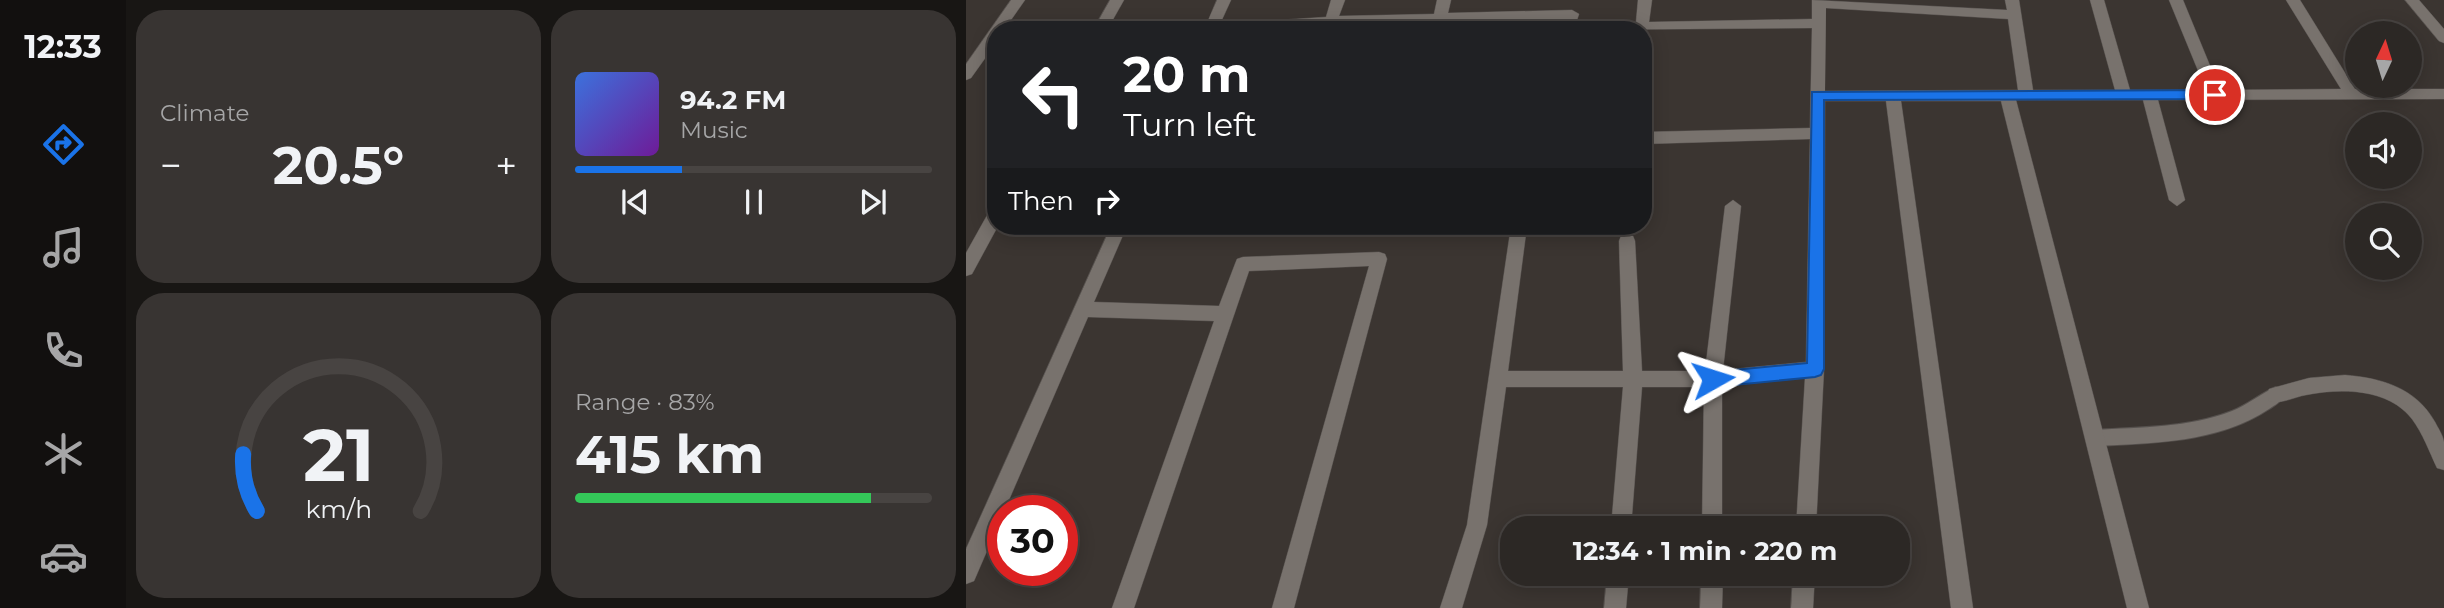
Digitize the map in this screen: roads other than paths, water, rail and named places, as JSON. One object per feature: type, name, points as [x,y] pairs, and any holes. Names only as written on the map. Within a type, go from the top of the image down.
[{"type":"street","points":[[1003,21],[1018,0]]},
{"type":"street","points":[[1105,21],[1117,0]]},
{"type":"street","points":[[1214,21],[1224,0]]},
{"type":"street","points":[[1331,21],[1338,0]]},
{"type":"street","points":[[1440,21],[1444,0]]},
{"type":"street","points":[[1643,21],[1645,0]]},
{"type":"street","points":[[2012,0],[2026,95]]},
{"type":"street","points":[[2097,0],[2124,95]]},
{"type":"street","points":[[2176,0],[2215,95]]},
{"type":"street","points":[[2293,0],[2345,84]]},
{"type":"street","points":[[2412,0],[2444,38]]},
{"type":"street","points":[[1807,516],[1815,369],[1819,2],[2014,15]]},
{"type":"street","points":[[1479,21],[1572,14],[1570,21]]},
{"type":"street","points":[[1652,27],[1819,23]]},
{"type":"street","points":[[966,75],[987,44]]},
{"type":"street","points":[[1817,96],[2345,94]]},
{"type":"street","points":[[2422,94],[2444,94]]},
{"type":"street","points":[[2007,95],[2138,608]]},
{"type":"street","points":[[2149,95],[2177,200]]},
{"type":"street","points":[[1893,96],[1962,608]]},
{"type":"street","points":[[1652,138],[1817,133]]},
{"type":"street","points":[[1712,516],[1713,379],[1733,206]]},
{"type":"street","points":[[966,270],[987,231]]},
{"type":"street","points":[[966,573],[1115,235]]},
{"type":"street","points":[[1451,608],[1477,525],[1518,235]]},
{"type":"street","points":[[1622,516],[1633,379],[1627,241]]},
{"type":"street","points":[[1123,608],[1243,264],[1379,259],[1283,608]]},
{"type":"street","points":[[1082,309],[1226,314]]},
{"type":"street","points":[[1497,379],[1713,379],[1815,369]]},
{"type":"street","points":[[2276,396],[2295,388],[2330,384],[2375,388],[2391,393],[2417,412],[2444,461]]},
{"type":"street","points":[[1615,608],[1617,586]]},
{"type":"street","points":[[1711,608],[1712,586]]},
{"type":"street","points":[[1802,608],[1803,586]]},
{"type":"lane","points":[[2095,438],[2199,429],[2248,414],[2276,396]]}]
